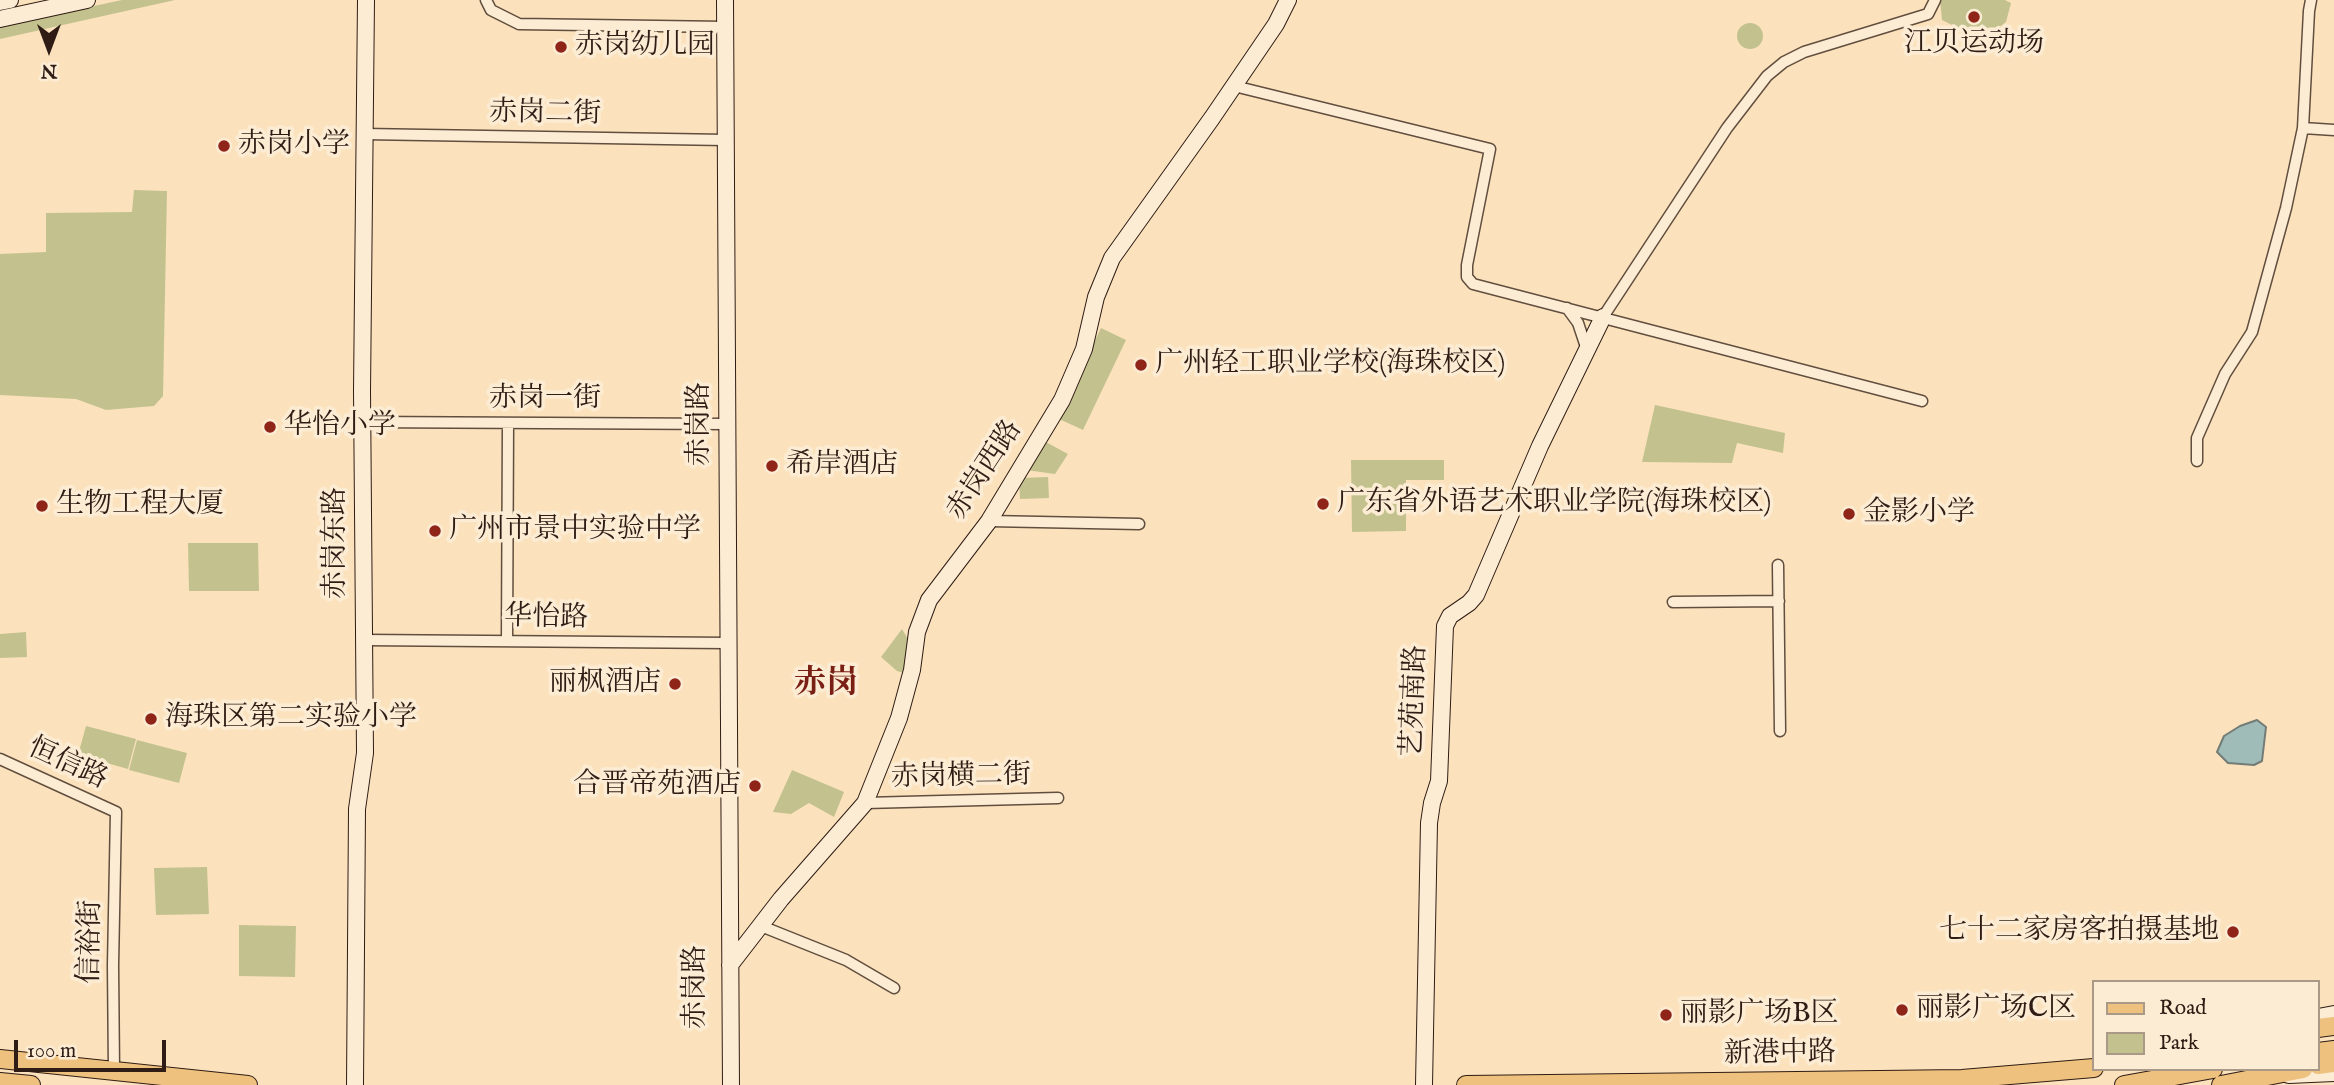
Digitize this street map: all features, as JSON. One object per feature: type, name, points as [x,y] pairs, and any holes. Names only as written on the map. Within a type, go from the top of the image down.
[{"type":"main road","points":[[0,1059],[248,1085]]},
{"type":"main road","name":"新港中路","points":[[1466,1085],[1951,1079],[2092,1068]]},
{"type":"main road","points":[[2124,1085],[2202,1071]]},
{"type":"main road","points":[[2221,1085],[2295,1071]]},
{"type":"main road","points":[[0,1082],[31,1085]]},
{"type":"street","points":[[0,2],[10,0]]},
{"type":"street","points":[[0,19],[87,0]]},
{"type":"street","name":"赤岗东路","points":[[355,1085],[357,808],[365,753],[363,422],[366,0]]},
{"type":"street","points":[[486,0],[491,10],[519,24],[725,27]]},
{"type":"street","name":"赤岗路","points":[[725,0],[731,1085]]},
{"type":"street","name":"赤岗西路","points":[[730,965],[866,803],[899,718],[922,614],[945,578],[989,521],[1062,400],[1084,349],[1096,297],[1112,258],[1234,86],[1276,24],[1288,0]]},
{"type":"street","points":[[1604,317],[1629,274],[1733,119],[1767,76],[1793,57],[1835,41],[1923,16],[1932,9],[1935,0]]},
{"type":"street","points":[[2197,461],[2197,439],[2225,374],[2252,332],[2286,208],[2302,128],[2311,0]]},
{"type":"street","points":[[1234,86],[1490,149],[1467,265],[1467,277],[1473,284],[1922,401]]},
{"type":"street","points":[[2302,128],[2334,130]]},
{"type":"street","name":"赤岗二街","points":[[364,134],[726,140]]},
{"type":"street","points":[[1567,308],[1578,323],[1587,350]]},
{"type":"street","name":"艺苑南路","points":[[1423,1085],[1429,823],[1439,781],[1445,626],[1450,616],[1469,603],[1476,594],[1540,446],[1604,317]]},
{"type":"street","name":"赤岗一街","points":[[363,422],[728,424]]},
{"type":"street","points":[[507,641],[508,423]]},
{"type":"street","points":[[989,521],[1139,524]]},
{"type":"street","points":[[1778,565],[1780,731]]},
{"type":"street","points":[[1673,602],[1779,601]]},
{"type":"street","name":"华怡路","points":[[364,640],[728,643]]},
{"type":"street","name":"恒信路","points":[[0,759],[116,812]]},
{"type":"street","name":"赤岗横二街","points":[[866,803],[1058,798]]},
{"type":"street","name":"信裕街","points":[[114,1072],[116,812]]},
{"type":"street","name":"赤岗路","points":[[723,1085],[724,893],[729,849]]},
{"type":"street","points":[[761,926],[846,960],[894,988]]},
{"type":"street","points":[[2276,1076],[2334,1073]]},
{"type":"green space","points":[[122,0],[175,0],[0,39],[0,26]]},
{"type":"green space","name":"江贝运动场","points":[[1940,0],[2005,0],[2011,3],[2006,22],[1988,35],[1970,34],[1942,20]]},
{"type":"green space","points":[[1750,23],[1759,27],[1763,36],[1759,45],[1750,49],[1741,45],[1737,36],[1741,27]]},
{"type":"green space","points":[[134,190],[167,191],[163,396],[154,406],[106,410],[76,399],[0,395],[0,254],[46,252],[46,213],[132,212]]},
{"type":"green space","points":[[1101,328],[1126,340],[1083,430],[1057,418]]},
{"type":"green space","points":[[1655,405],[1785,433],[1783,453],[1737,443],[1732,463],[1642,462]]},
{"type":"green space","points":[[1044,441],[1068,454],[1055,474],[1026,470]]},
{"type":"green space","points":[[1351,460],[1444,460],[1444,480],[1406,480],[1406,531],[1352,532]]},
{"type":"green space","points":[[1048,477],[1049,498],[1020,499],[1019,478]]},
{"type":"green space","points":[[188,543],[258,543],[259,591],[189,591]]},
{"type":"green space","points":[[902,629],[912,646],[907,674],[897,671],[881,657]]},
{"type":"green space","points":[[26,632],[27,657],[0,658],[0,634]]},
{"type":"green space","points":[[86,726],[136,739],[128,769],[78,755]]},
{"type":"green space","points":[[137,740],[187,753],[179,783],[129,770]]},
{"type":"green space","points":[[792,770],[844,792],[834,817],[809,803],[791,814],[773,812]]},
{"type":"green space","points":[[207,867],[209,914],[156,915],[154,868]]},
{"type":"green space","points":[[239,925],[296,926],[295,977],[239,976]]},
{"type":"water","points":[[2257,720],[2266,727],[2262,761],[2254,765],[2228,763],[2217,752],[2224,736]]},
{"type":"place","name":"江贝运动场","points":[[1974,17]]},
{"type":"place","name":"赤岗幼儿园","points":[[561,47]]},
{"type":"place","name":"赤岗小学","points":[[224,146]]},
{"type":"place","name":"广州轻工职业学校(海珠校区)","points":[[1141,365]]},
{"type":"place","name":"华怡小学","points":[[270,427]]},
{"type":"place","name":"希岸酒店","points":[[772,466]]},
{"type":"place","name":"广东省外语艺术职业学院(海珠校区)","points":[[1323,504]]},
{"type":"place","name":"生物工程大厦","points":[[42,506]]},
{"type":"place","name":"金影小学","points":[[1849,514]]},
{"type":"place","name":"广州市景中实验中学","points":[[435,531]]},
{"type":"place","name":"丽枫酒店","points":[[675,684]]},
{"type":"place","name":"海珠区第二实验小学","points":[[151,719]]},
{"type":"place","name":"合晋帝苑酒店","points":[[755,786]]},
{"type":"place","name":"七十二家房客拍摄基地","points":[[2233,932]]},
{"type":"place","name":"丽影广场C区","points":[[1902,1010]]},
{"type":"place","name":"丽影广场B区","points":[[1666,1015]]},
{"type":"district","name":"赤岗","points":[[826,685]]}]
